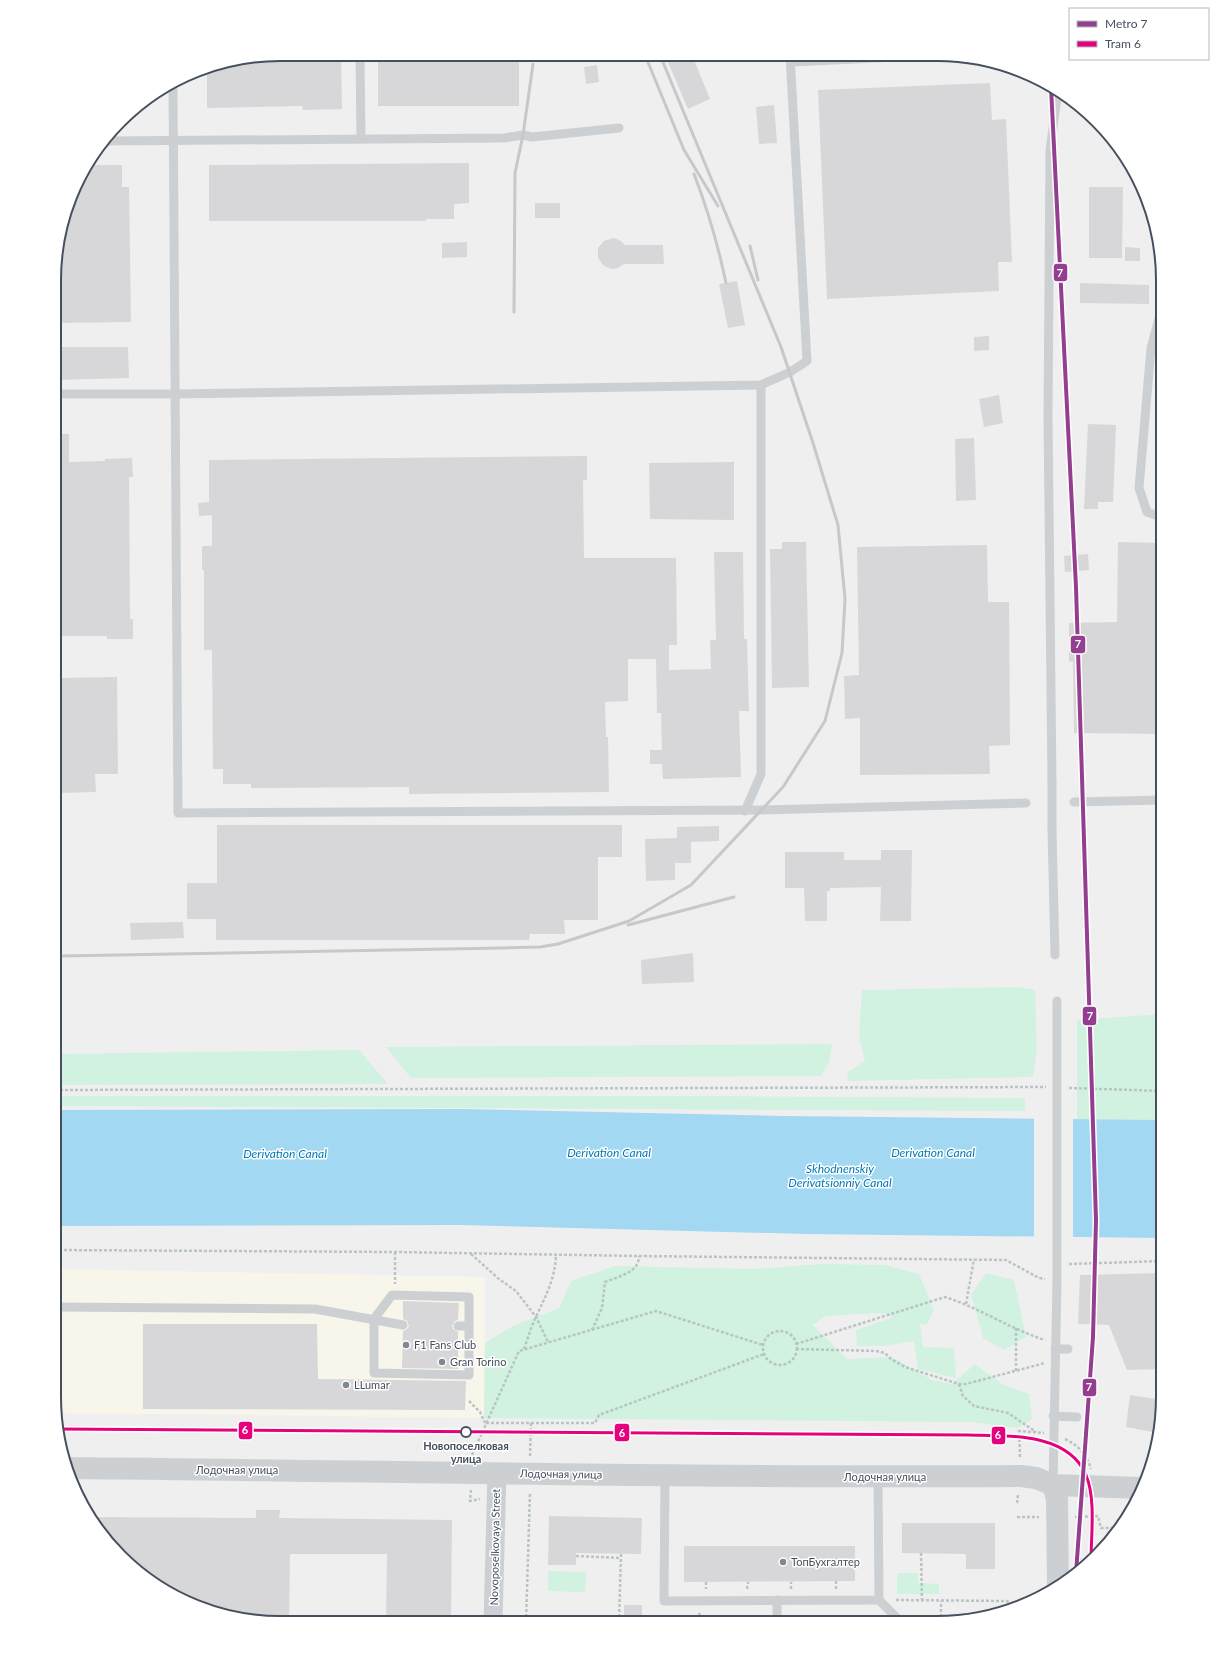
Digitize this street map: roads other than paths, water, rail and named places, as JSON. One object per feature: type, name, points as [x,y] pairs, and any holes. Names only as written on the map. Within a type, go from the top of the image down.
[{"type":"street","name":"Лодочная улица","points":[[73,1468],[878,1477],[1021,1476],[1036,1478],[1053,1485],[1136,1488]]},
{"type":"street","name":"Novoposelkovaya Street","points":[[493,1616],[497,1472]]},
{"type":"street","points":[[1053,1485],[1057,1499],[1058,1580]]},
{"type":"lane","points":[[360,61],[361,139]]},
{"type":"lane","points":[[61,394],[175,394],[761,385],[790,372],[807,361],[790,61]]},
{"type":"lane","points":[[174,88],[178,813],[745,811],[1026,803]]},
{"type":"lane","points":[[1055,955],[1052,831],[1048,417],[1050,158],[1057,97]]},
{"type":"lane","points":[[111,141],[504,138],[523,135],[532,137],[618,128]]},
{"type":"lane","points":[[1156,330],[1151,348],[1139,488],[1147,512],[1156,515]]},
{"type":"lane","points":[[745,811],[761,774],[761,385]]},
{"type":"lane","points":[[1074,802],[1156,800]]},
{"type":"lane","points":[[1053,1485],[1057,1260],[1057,1001]]},
{"type":"lane","points":[[392,1295],[469,1297],[469,1375],[374,1373],[374,1319],[392,1295]]},
{"type":"lane","points":[[61,1307],[315,1309],[403,1324]]},
{"type":"lane","points":[[458,1326],[469,1326]]},
{"type":"lane","points":[[1055,1346],[1068,1349]]},
{"type":"lane","points":[[1054,1416],[1077,1417]]},
{"type":"lane","points":[[665,1475],[664,1600],[879,1600]]},
{"type":"lane","points":[[878,1477],[879,1600],[895,1616]]},
{"type":"lane","points":[[777,1600],[777,1616]]},
{"type":"water","name":"Skhodnenskiy Derivatsionniy Canal","points":[[463,1109],[784,1116],[1156,1120],[1156,1238],[806,1234],[461,1225],[61,1226],[61,1110]]},
{"type":"railway","points":[[647,61],[684,150],[718,206]]},
{"type":"railway","points":[[61,956],[502,948],[540,947],[558,944],[629,921],[691,885],[783,787],[825,721],[842,653],[845,599],[838,525],[781,347],[662,61]]},
{"type":"railway","points":[[514,312],[515,173],[523,135],[533,64]]},
{"type":"railway","points":[[694,174],[704,201],[720,255],[726,283]]},
{"type":"railway","points":[[750,246],[758,280]]},
{"type":"railway","points":[[628,925],[734,897]]},
{"type":"metro line","name":"7","points":[[1051,93],[1076,587],[1096,1220],[1093,1337],[1077,1566]]},
{"type":"tram line","name":"6","points":[[63,1429],[968,1435],[1035,1439],[1051,1444],[1065,1451],[1077,1461],[1086,1475],[1092,1506],[1091,1553]]},
{"type":"place","name":"F1 Fans Club","points":[[406,1345]]},
{"type":"place","name":"Gran Torino","points":[[442,1362]]},
{"type":"place","name":"LLumar","points":[[346,1385]]},
{"type":"place","name":"Новопоселковая улица","points":[[466,1432]]},
{"type":"place","name":"ТопБухгалтер","points":[[783,1562]]},
{"type":"water label","name":"Derivation Canal","points":[[609,1153]]},
{"type":"water label","name":"Derivation Canal","points":[[933,1153]]},
{"type":"water label","name":"Derivation Canal","points":[[285,1154]]}]
